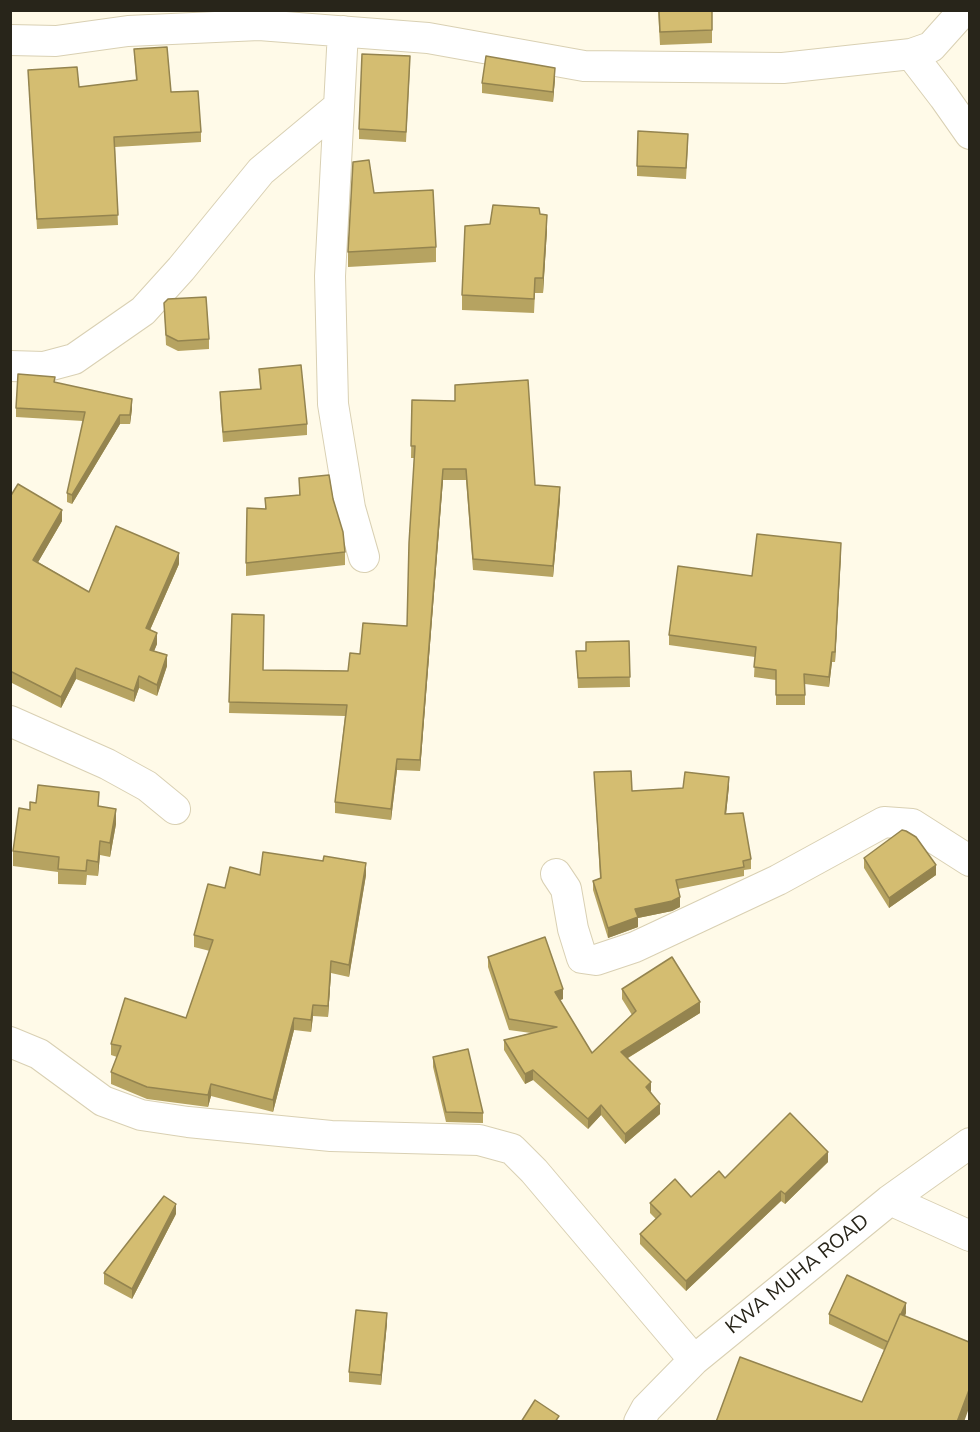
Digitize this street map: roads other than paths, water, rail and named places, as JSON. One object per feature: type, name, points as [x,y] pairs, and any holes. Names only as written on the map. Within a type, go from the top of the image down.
[{"type":"street","points":[[10,40],[56,41],[128,31],[259,25],[343,32],[381,22],[429,38],[584,66],[783,68],[911,54],[931,47],[957,18],[959,10]]},
{"type":"street","points":[[343,32],[330,276],[333,404],[350,508],[364,557]]},
{"type":"street","points":[[911,54],[969,134]]},
{"type":"street","points":[[10,366],[44,367],[74,359],[143,311],[181,269],[261,171],[339,106]]},
{"type":"street","points":[[10,722],[117,770],[147,786],[174,809]]},
{"type":"street","points":[[556,874],[566,889],[573,929],[582,958],[596,960],[635,947],[734,902],[884,822],[912,824],[969,861]]},
{"type":"street","points":[[10,1042],[39,1054],[103,1101],[141,1115],[331,1136],[479,1140],[512,1149],[534,1171],[694,1360]]},
{"type":"street","name":"KWA MUHA ROAD","points":[[639,1422],[646,1409],[694,1360],[890,1200],[969,1143]]},
{"type":"street","points":[[890,1200],[969,1236]]}]
